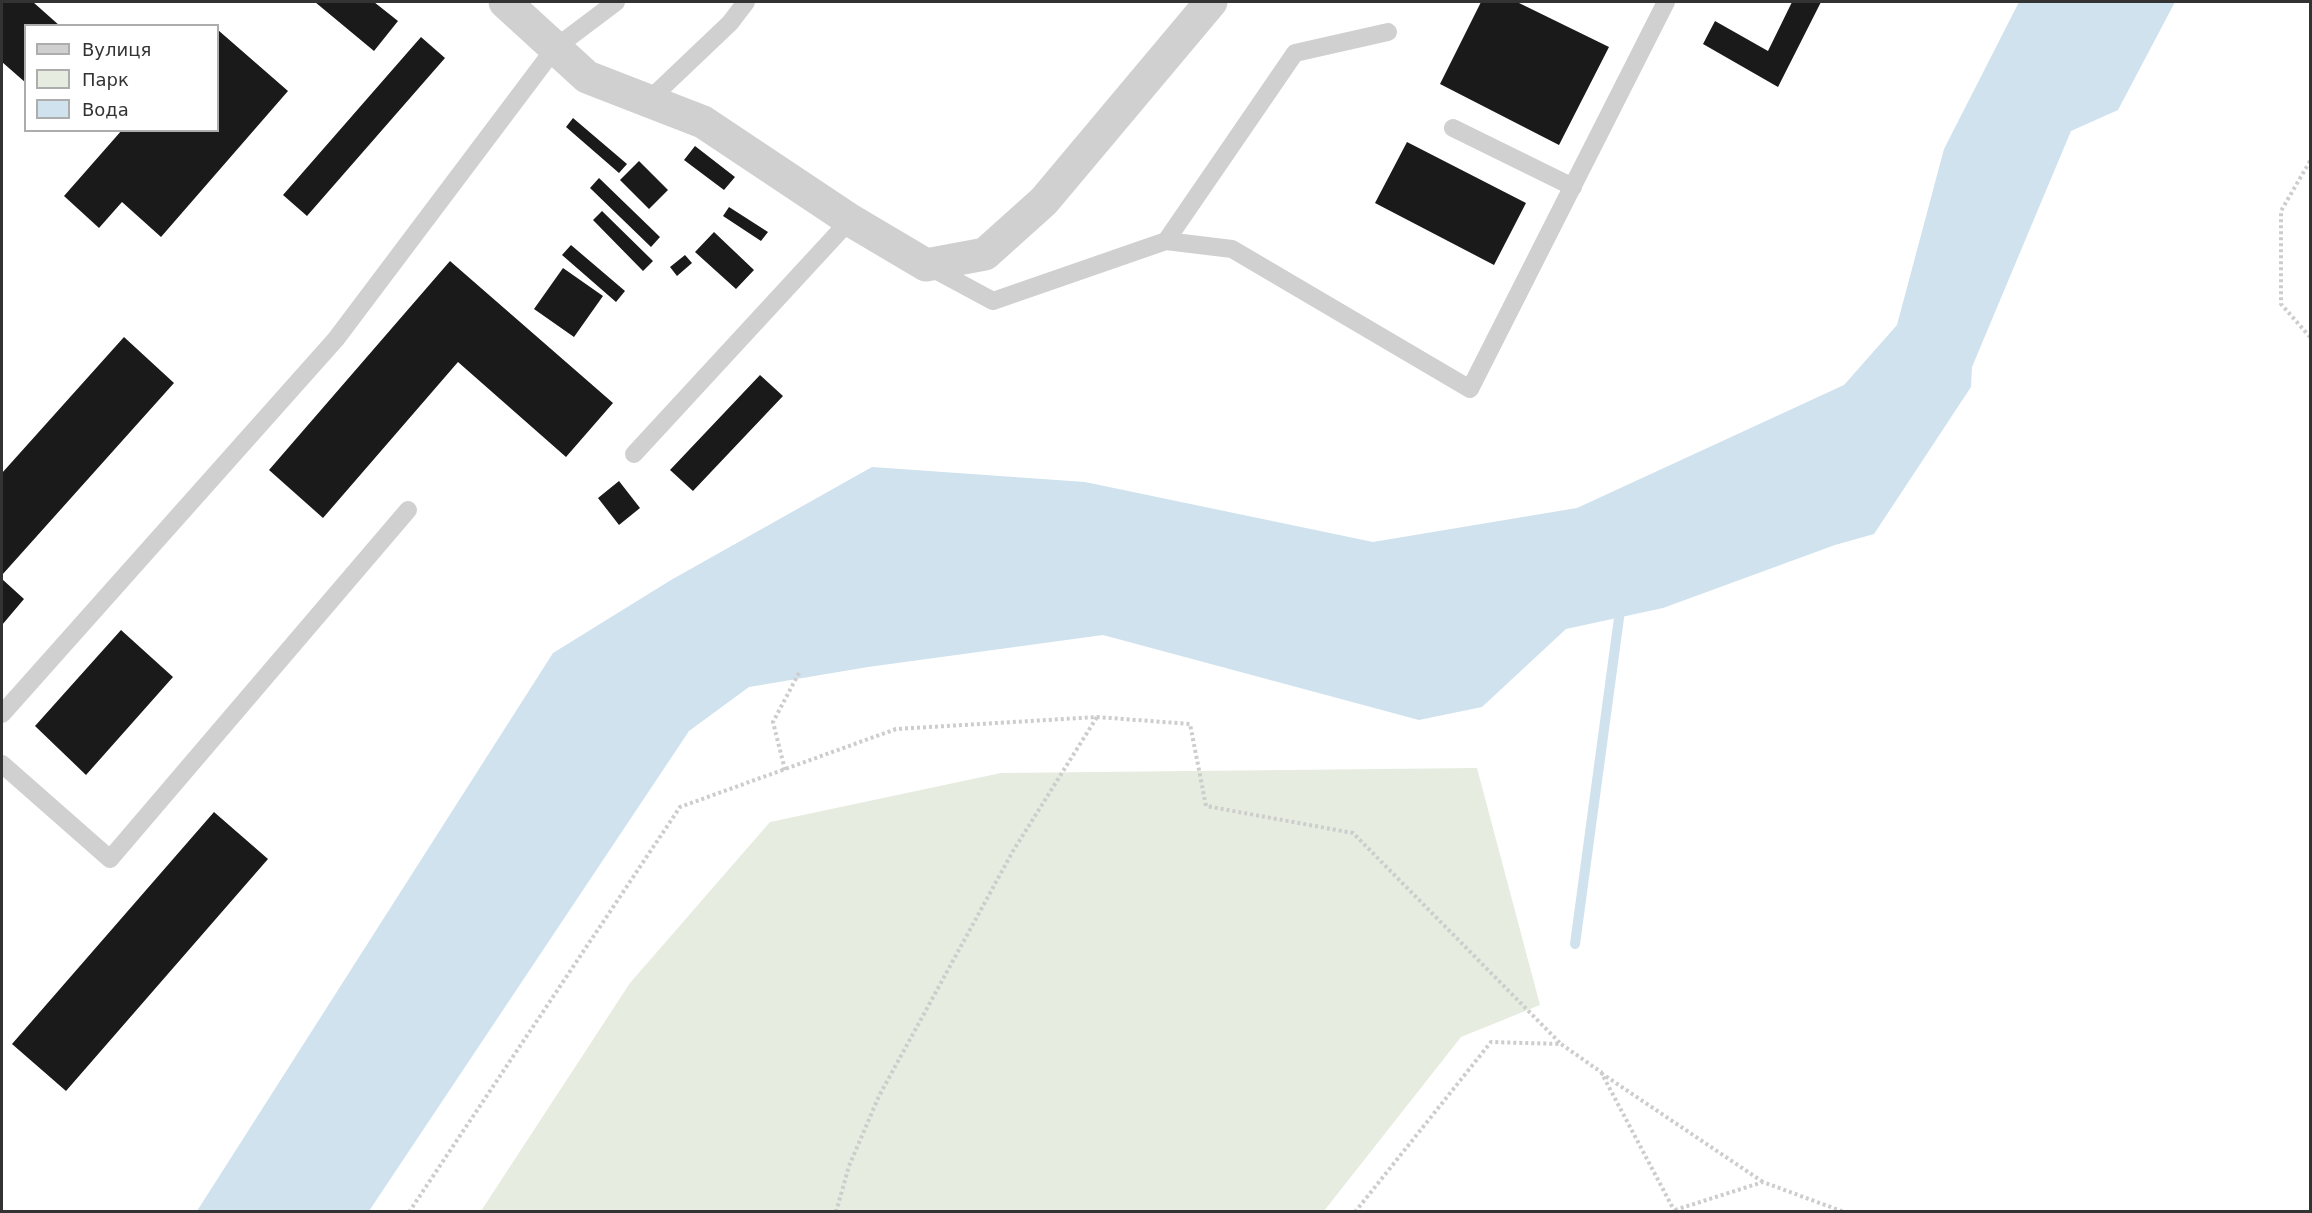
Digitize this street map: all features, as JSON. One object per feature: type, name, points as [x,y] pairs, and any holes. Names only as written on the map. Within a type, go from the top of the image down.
[{"type":"street","points":[[505,2],[587,77],[703,122],[849,220],[926,265],[985,254],[1044,201],[1211,2]]},
{"type":"lane","points":[[2,714],[336,339],[555,48],[616,2]]},
{"type":"lane","points":[[648,101],[730,23],[746,2]]},
{"type":"lane","points":[[926,265],[993,302],[1166,241],[1232,249],[1470,390],[1666,2]]},
{"type":"lane","points":[[1166,241],[1295,53],[1388,32]]},
{"type":"lane","points":[[1453,128],[1573,188]]},
{"type":"lane","points":[[634,454],[849,220]]},
{"type":"lane","points":[[2,764],[110,859],[408,510]]},
{"type":"path","points":[[2310,160],[2281,211],[2281,304],[2310,337]]},
{"type":"path","points":[[784,770],[773,722],[800,671]]},
{"type":"path","points":[[836,1212],[849,1166],[879,1096],[1013,851],[1097,717]]},
{"type":"path","points":[[409,1212],[680,807],[896,729],[1097,717],[1190,724],[1206,806],[1353,833],[1561,1044],[1763,1182],[1844,1212]]},
{"type":"path","points":[[1355,1212],[1491,1042],[1561,1044]]},
{"type":"path","points":[[1601,1072],[1675,1211],[1763,1182]]},
{"type":"green space","points":[[1477,768],[1540,1005],[1461,1037],[1324,1211],[481,1211],[630,983],[770,822],[1001,773]]},
{"type":"water","points":[[2019,2],[2175,2],[2118,110],[2071,131],[1972,367],[1971,387],[1874,534],[1835,545],[1663,608],[1566,629],[1482,707],[1419,720],[1103,635],[868,667],[749,687],[689,731],[369,1211],[197,1211],[553,653],[671,580],[872,467],[1085,482],[1373,542],[1577,508],[1844,385],[1897,325],[1944,149]]},
{"type":"building","points":[[2,2],[33,2],[58,24],[24,24],[24,81],[2,62]]},
{"type":"building","points":[[315,2],[374,2],[398,21],[374,51]]},
{"type":"building","points":[[1481,2],[1517,2],[1609,47],[1559,145],[1440,84]]},
{"type":"building","points":[[1792,2],[1821,2],[1778,87],[1703,44],[1715,21],[1768,51]]},
{"type":"building","points":[[219,31],[288,91],[161,237],[122,202],[99,228],[64,196],[120,132],[219,132]]},
{"type":"building","points":[[421,37],[445,58],[307,216],[283,195]]},
{"type":"building","points":[[573,118],[627,164],[619,173],[566,127]]},
{"type":"building","points":[[1407,142],[1526,203],[1494,265],[1375,203]]},
{"type":"building","points":[[695,146],[735,177],[724,190],[684,160]]},
{"type":"building","points":[[639,161],[668,190],[649,209],[620,180]]},
{"type":"building","points":[[599,178],[660,237],[651,247],[590,188]]},
{"type":"building","points":[[729,207],[768,232],[761,241],[723,216]]},
{"type":"building","points":[[602,211],[653,261],[643,271],[593,220]]},
{"type":"building","points":[[714,232],[754,270],[736,289],[695,252]]},
{"type":"building","points":[[571,245],[625,291],[616,302],[562,255]]},
{"type":"building","points":[[685,255],[692,263],[677,276],[670,267]]},
{"type":"building","points":[[450,261],[613,403],[566,457],[458,362],[323,518],[269,470]]},
{"type":"building","points":[[563,268],[603,296],[574,337],[534,309]]},
{"type":"building","points":[[124,337],[174,383],[2,575],[2,473]]},
{"type":"building","points":[[760,375],[783,396],[693,491],[670,470]]},
{"type":"building","points":[[619,481],[640,508],[619,525],[598,498]]},
{"type":"building","points":[[2,579],[24,599],[2,625]]},
{"type":"building","points":[[121,630],[173,677],[86,775],[35,726]]},
{"type":"building","points":[[214,812],[268,859],[66,1091],[12,1044]]},
{"type":"waterway","points":[[1575,944],[1621,603]]}]
